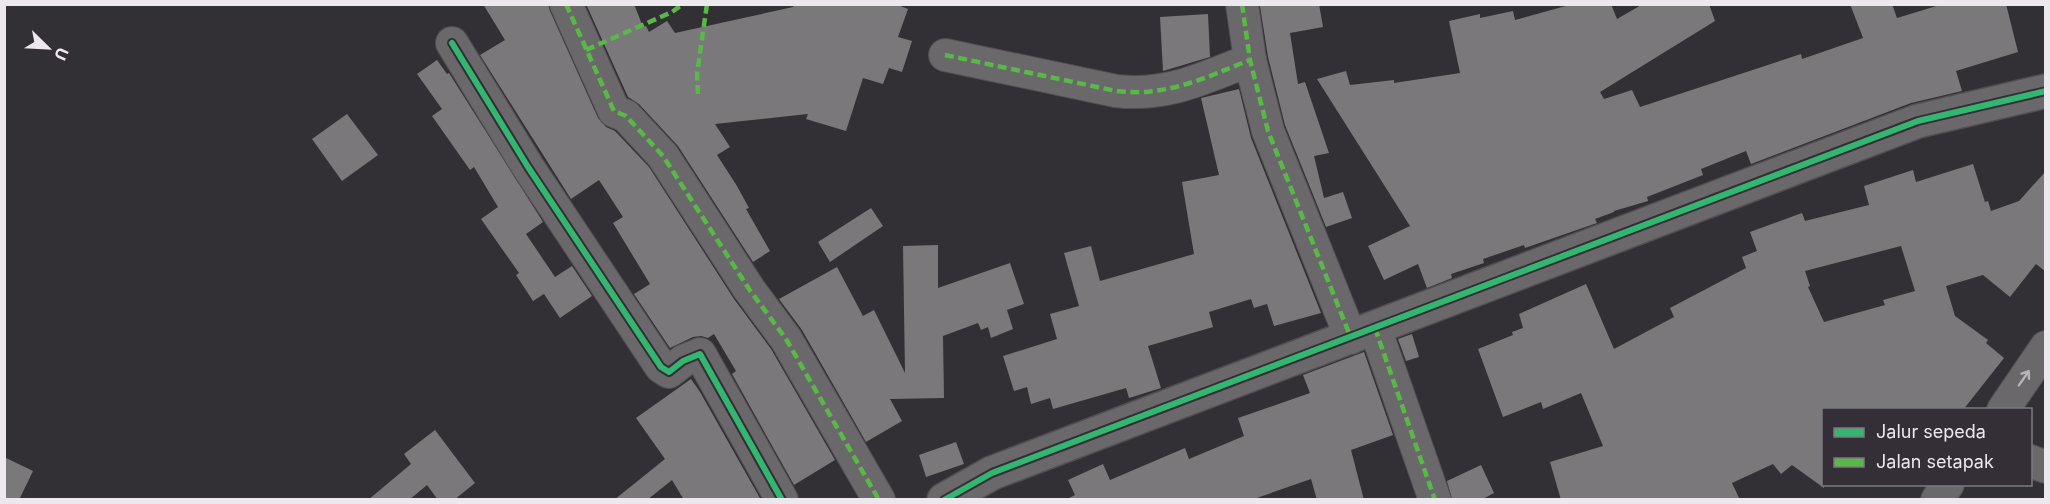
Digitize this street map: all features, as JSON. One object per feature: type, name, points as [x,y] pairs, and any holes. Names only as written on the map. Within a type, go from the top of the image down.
[{"type":"street","points":[[566,4],[614,111],[626,116],[663,156],[749,290],[786,339],[879,500]]},
{"type":"street","points":[[1242,4],[1250,60],[1268,131],[1363,333],[1435,500]]},
{"type":"street","points":[[452,43],[528,166],[661,367],[669,372],[683,361],[700,354],[782,500]]},
{"type":"street","points":[[945,56],[1137,94],[1184,87],[1250,60]]},
{"type":"street","points":[[944,500],[992,473],[1918,121],[2046,91]]},
{"type":"street","points":[[2003,408],[2046,347]]},
{"type":"street","points":[[2032,461],[2046,467]]},
{"type":"street","points":[[1937,500],[1947,486]]},
{"type":"building","points":[[483,4],[548,4],[598,118],[606,127],[615,131],[649,167],[734,299],[771,349],[835,460],[794,485],[732,374],[736,371],[714,334],[708,338],[693,337],[670,348],[634,294],[650,284],[613,223],[623,217],[599,180],[571,199],[480,55],[505,40]]},
{"type":"building","points":[[586,4],[634,4],[643,27],[646,26],[649,32],[667,21],[675,33],[793,7],[794,4],[895,4],[908,9],[898,37],[912,41],[902,72],[889,68],[883,84],[863,78],[846,131],[806,119],[808,114],[715,124],[730,147],[717,155],[737,186],[749,208],[746,209],[770,251],[753,262],[678,146],[639,104],[628,97]]},
{"type":"building","points":[[1319,4],[1323,27],[1290,33],[1298,84],[1305,82],[1329,153],[1314,156],[1324,198],[1343,192],[1352,218],[1326,227],[1285,125],[1268,57],[1260,6]]},
{"type":"building","points":[[1573,4],[1611,4],[1617,19],[1643,4],[1709,4],[1715,21],[1600,92],[1604,99],[1632,90],[1640,107],[1801,54],[1802,59],[1863,38],[1850,4],[1892,4],[1897,18],[1943,4],[2006,4],[2018,52],[1956,71],[1962,91],[1911,103],[1751,164],[1746,151],[1701,169],[1703,175],[1647,197],[1648,201],[1595,219],[1597,223],[1525,248],[1524,245],[1483,259],[1484,263],[1451,274],[1452,278],[1427,288],[1418,264],[1384,280],[1368,246],[1410,226],[1317,79],[1346,71],[1350,85],[1394,80],[1394,83],[1460,73],[1449,21],[1480,14],[1480,18],[1513,11],[1515,20]]},
{"type":"building","points":[[1208,14],[1210,57],[1163,71],[1160,17]]},
{"type":"building","points":[[437,60],[447,74],[449,73],[543,222],[526,234],[555,277],[572,266],[592,296],[560,318],[544,294],[533,301],[516,275],[519,273],[481,219],[498,207],[474,167],[470,170],[432,116],[442,109],[417,74]]},
{"type":"building","points":[[1239,89],[1251,138],[1321,313],[1274,326],[1267,304],[1254,308],[1251,299],[1209,312],[1213,327],[1148,346],[1161,388],[1129,398],[1126,388],[1053,409],[1050,398],[1031,404],[1027,387],[1014,391],[1003,356],[1057,339],[1050,314],[1079,306],[1064,253],[1091,246],[1100,281],[1194,254],[1182,182],[1219,175],[1201,98]]},
{"type":"building","points":[[347,114],[378,155],[342,181],[312,139]]},
{"type":"building","points":[[1973,164],[1985,202],[1988,201],[1991,211],[2019,201],[2046,171],[2046,272],[2036,264],[2010,297],[1983,275],[1946,286],[1955,316],[1988,340],[1986,343],[2004,358],[1965,408],[1822,408],[1822,486],[1824,488],[1792,465],[1781,474],[1773,464],[1732,483],[1740,500],[1561,500],[1550,462],[1603,446],[1581,393],[1543,409],[1541,402],[1503,417],[1478,349],[1513,335],[1512,332],[1523,328],[1519,314],[1586,284],[1614,349],[1674,317],[1670,308],[1746,268],[1742,257],[1757,251],[1750,232],[1802,213],[1805,221],[1869,205],[1864,186],[1913,170],[1916,182]],"holes":[[[1901,246],[1915,291],[1883,300],[1885,305],[1824,322],[1808,287],[1810,286],[1805,271]]]},
{"type":"building","points":[[871,208],[883,226],[830,262],[818,242]]},
{"type":"building","points":[[938,245],[938,288],[1010,263],[1024,304],[1007,310],[1013,329],[991,338],[988,327],[981,330],[978,323],[943,336],[944,398],[890,399],[902,421],[866,442],[802,330],[779,299],[837,267],[863,316],[874,310],[905,373],[903,246]]},
{"type":"building","points":[[1412,334],[1419,357],[1406,361],[1398,339]]},
{"type":"building","points":[[1364,352],[1393,435],[1351,450],[1364,500],[1317,500],[1311,479],[1251,500],[1065,500],[1075,495],[1068,480],[1103,464],[1110,480],[1185,448],[1189,459],[1244,436],[1238,418],[1310,393],[1303,375]]},
{"type":"building","points":[[691,379],[761,500],[684,500],[672,480],[647,500],[614,500],[665,459],[636,418]]},
{"type":"building","points":[[435,430],[475,483],[454,500],[438,500],[427,485],[409,500],[368,500],[411,464],[404,454]]},
{"type":"building","points":[[956,442],[964,464],[926,477],[919,455]]},
{"type":"building","points":[[4,457],[33,471],[19,500],[4,500]]},
{"type":"building","points":[[1481,465],[1494,493],[1481,500],[1452,500],[1447,481]]},
{"type":"marked path","points":[[566,4],[614,111],[626,116],[663,156],[749,289],[786,339],[879,500]]},
{"type":"marked path","points":[[586,50],[672,12],[683,4]]},
{"type":"marked path","points":[[698,94],[697,74],[707,4]]},
{"type":"marked path","points":[[1242,4],[1250,60],[1268,131],[1351,338]]},
{"type":"marked path","points":[[945,55],[1116,91],[1135,92],[1169,89],[1250,60]]},
{"type":"marked path","points":[[1375,328],[1435,500]]},
{"type":"cycle path","points":[[452,43],[528,167],[661,367],[669,372],[683,361],[700,354],[782,500]]},
{"type":"cycle path","points":[[944,500],[992,473],[1918,121],[2046,91]]}]
